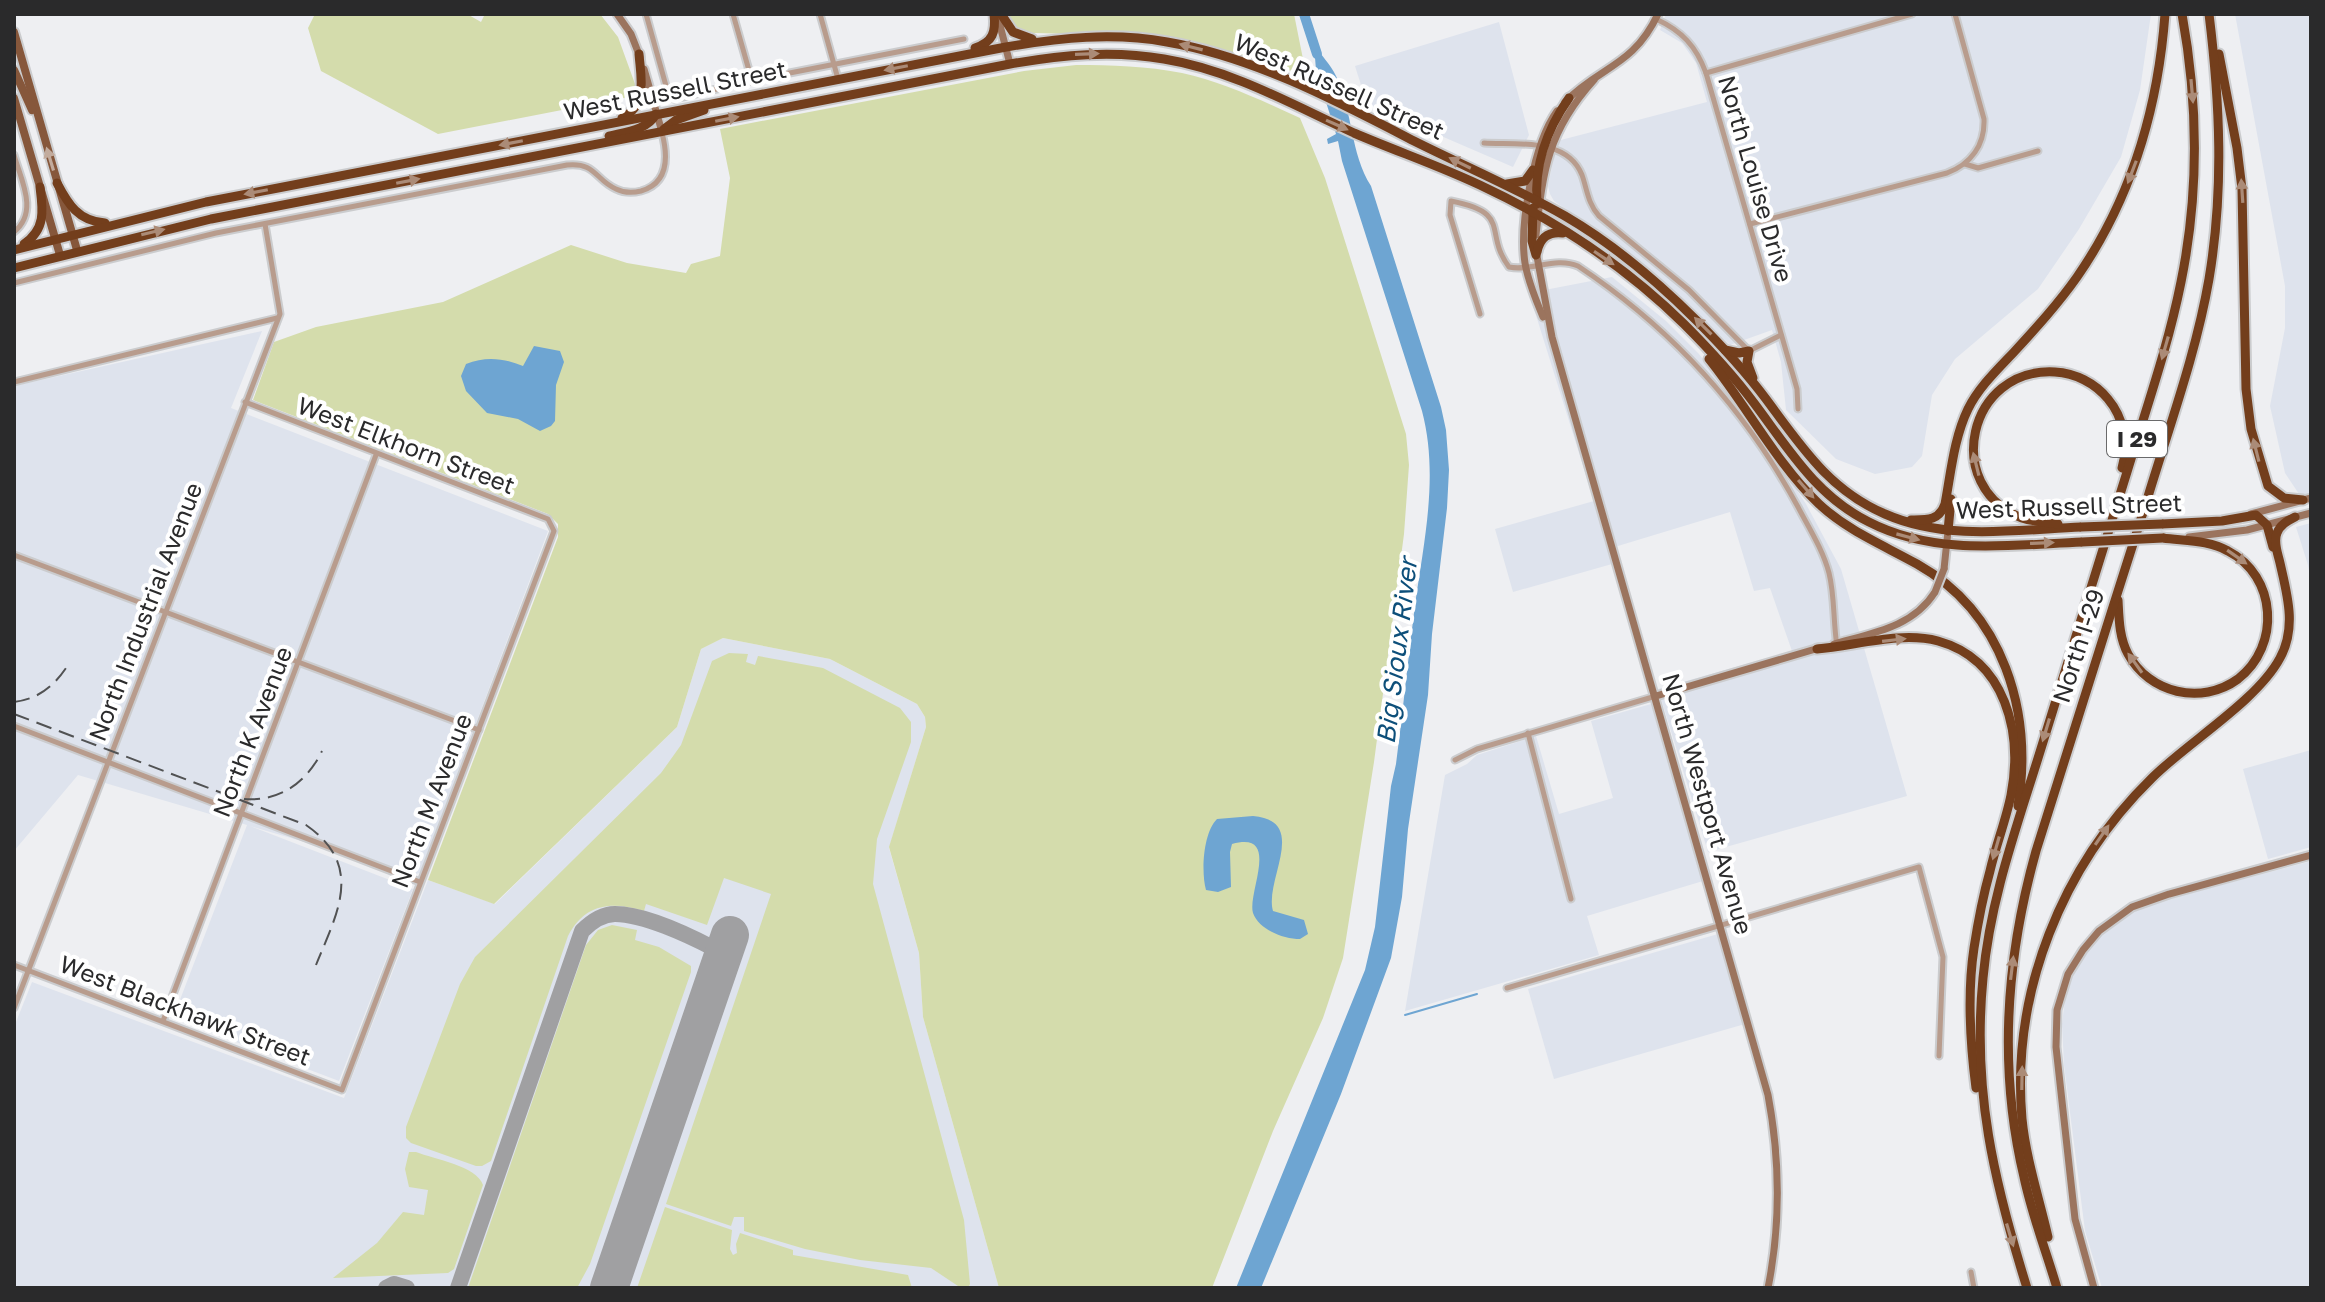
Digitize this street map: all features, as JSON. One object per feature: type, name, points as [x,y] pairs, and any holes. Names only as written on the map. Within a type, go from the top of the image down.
[{"type":"highway","points":[[997,14],[1018,35],[1055,39]]},
{"type":"highway","points":[[940,60],[990,41],[995,32],[997,14]]},
{"type":"highway","points":[[1900,520],[1932,519],[1941,514],[1963,421],[1975,397],[2066,292],[2093,252],[2119,204],[2149,120],[2165,14]]},
{"type":"highway","name":"North I-29","points":[[2027,1288],[1999,1196],[1984,1115],[1980,1056],[1982,988],[1988,933],[2006,853],[2168,339],[2186,256],[2194,135],[2182,14]]},
{"type":"highway","points":[[2210,14],[2241,178],[2246,389],[2251,429],[2268,486],[2284,498],[2307,499]]},
{"type":"highway","name":"North I-29","points":[[2057,1288],[2023,1177],[2014,1127],[2008,1048],[2010,980],[2021,906],[2033,862],[2190,360],[2210,277],[2219,195],[2220,135],[2210,14]]},
{"type":"highway","name":"West Russell Street","points":[[14,249],[194,204],[656,114],[1006,47],[1055,39],[1117,36],[1166,42],[1222,56],[1292,82],[1494,179],[1594,235],[1683,307],[1725,350],[1820,471],[1853,497],[1900,520],[1948,531],[2222,521],[2244,516]]},
{"type":"highway","points":[[588,128],[624,117],[637,106],[641,92],[639,54]]},
{"type":"highway","name":"West Russell Street","points":[[14,268],[211,219],[1010,64],[1083,54],[1164,59],[1231,77],[1374,142],[1462,177],[1533,212],[1568,235],[1629,276],[1675,316],[1723,366],[1797,462],[1828,496],[1855,515],[1917,540],[1947,545],[2163,538],[2221,547],[2253,571],[2266,597],[2269,618],[2266,638],[2252,665],[2237,679],[2210,692],[2183,693],[2153,683],[2131,659],[2120,632],[2117,593]]},
{"type":"highway","points":[[1536,260],[1532,241],[1538,167],[1554,122],[1569,98]]},
{"type":"highway","points":[[662,132],[676,120],[738,99]]},
{"type":"highway","points":[[568,150],[645,126],[653,121],[656,114]]},
{"type":"highway","points":[[1494,179],[1516,184],[1528,179],[1533,170]]},
{"type":"highway","points":[[57,183],[70,206],[84,218],[102,223],[120,222]]},
{"type":"highway","points":[[14,249],[34,236],[42,222],[40,187]]},
{"type":"highway","points":[[1536,260],[1538,243],[1547,235],[1555,232],[1568,235]]},
{"type":"highway","points":[[1675,316],[1817,502],[1854,531],[1918,565],[1950,588],[1991,636],[2011,678],[2022,732],[2020,794],[2006,853]]},
{"type":"highway","points":[[1725,350],[1739,353],[1749,351],[1747,362],[1759,390]]},
{"type":"highway","points":[[2081,527],[2031,521],[2014,514],[1992,497],[1977,471],[1973,450],[1978,419],[1996,393],[2020,377],[2049,371],[2070,374],[2090,383],[2112,404],[2121,422],[2125,447],[2125,459],[2115,493],[2115,513]]},
{"type":"highway","points":[[1948,531],[1956,447]]},
{"type":"highway","points":[[2244,516],[2256,515],[2267,525],[2286,593]]},
{"type":"highway","points":[[2050,1265],[2047,1236],[2027,1150],[2021,1089],[2024,1030],[2044,946],[2073,881],[2110,825],[2154,775],[2251,692],[2281,657],[2289,631],[2276,538],[2283,525],[2295,517]]},
{"type":"highway","points":[[1817,649],[1916,638],[1953,647],[1975,660],[1991,677],[2010,715],[2015,745],[2013,781],[1980,913],[1971,975],[1970,1024],[1978,1104],[1984,1115]]},
{"type":"main road","points":[[617,14],[631,34],[639,54],[662,132]]},
{"type":"main road","points":[[997,14],[1010,64]]},
{"type":"main road","points":[[1569,98],[1632,53],[1657,16]]},
{"type":"main road","points":[[14,32],[16,54],[77,250]]},
{"type":"main road","points":[[14,70],[39,121]]},
{"type":"main road","points":[[1535,200],[1533,170],[1544,147],[1594,80]]},
{"type":"main road","points":[[14,98],[60,255]]},
{"type":"main road","name":"North Westport Avenue","points":[[1533,212],[1524,248],[1526,267],[1552,337],[1761,1063],[1774,1125],[1778,1211],[1768,1288]]},
{"type":"main road","name":"North Westport Avenue","points":[[1536,260],[1552,337]]},
{"type":"main road","points":[[2244,516],[2307,499]]},
{"type":"main road","points":[[2163,538],[2216,536],[2311,513]]},
{"type":"main road","points":[[1837,645],[1904,622],[1924,607],[1935,592],[1944,569],[1948,531]]},
{"type":"main road","points":[[1656,696],[1817,649]]},
{"type":"main road","points":[[2094,1288],[2075,1219],[2056,1047],[2056,1021],[2063,986],[2075,961],[2099,931],[2132,907],[2311,855]]},
{"type":"street","name":"West Russell Street","points":[[646,14],[670,98],[677,99],[964,39]]},
{"type":"street","points":[[733,14],[752,81]]},
{"type":"street","points":[[820,14],[838,79]]},
{"type":"street","points":[[1706,73],[1912,14]]},
{"type":"street","points":[[1750,224],[1947,173],[1965,164],[1979,146],[1984,119],[1955,14]]},
{"type":"street","name":"North Louise Drive","points":[[1657,16],[1685,37],[1706,73],[1797,389],[1798,409]]},
{"type":"street","name":"West Russell Street","points":[[14,283],[153,247],[576,164],[590,168],[618,190],[639,191],[654,185],[664,172],[666,155],[662,132]]},
{"type":"street","points":[[1484,143],[1522,142],[1563,154],[1576,164],[1591,205],[1599,216],[1687,287],[1749,351],[1781,335]]},
{"type":"street","points":[[1965,164],[1981,168],[2038,151]]},
{"type":"street","points":[[14,155],[28,204],[25,221],[14,232]]},
{"type":"street","points":[[1480,314],[1450,215],[1451,201],[1485,212],[1493,222],[1507,264],[1513,268],[1526,267],[1536,260],[1565,262],[1588,273],[1672,340],[1727,400],[1788,489],[1825,561],[1831,583],[1837,645]]},
{"type":"street","name":"North Industrial Avenue","points":[[14,1008],[278,317],[280,309],[265,224]]},
{"type":"street","points":[[14,382],[278,317]]},
{"type":"street","name":"West Elkhorn Street","points":[[245,402],[548,519],[553,525]]},
{"type":"street","name":"North K Avenue","points":[[163,1021],[376,455]]},
{"type":"street","name":"North M Avenue","points":[[342,1090],[554,531],[553,525]]},
{"type":"street","points":[[14,555],[479,730]]},
{"type":"street","points":[[1455,760],[1471,751],[1656,696]]},
{"type":"street","points":[[14,726],[421,882]]},
{"type":"street","points":[[1528,733],[1571,899]]},
{"type":"street","points":[[1507,988],[1919,867],[1943,957],[1939,1056]]},
{"type":"street","name":"West Blackhawk Street","points":[[14,965],[342,1090]]},
{"type":"street","points":[[1971,1272],[1974,1288]]},
{"type":"shaded area","points":[[1666,14],[2151,14],[2140,90],[2121,157],[2079,229],[2038,289],[1955,359],[1932,395],[1922,456],[1912,467],[1875,474],[1836,459],[1786,410],[1781,362],[1772,330],[1730,345],[1642,263],[1554,201],[1550,194],[1548,186],[1557,141],[1707,102],[1696,63],[1682,43],[1660,30]]},
{"type":"shaded area","points":[[2235,14],[2311,14],[2311,498],[2303,500],[2285,473],[2270,406],[2285,328],[2285,286]]},
{"type":"shaded area","points":[[1499,22],[1529,135],[1513,167],[1367,104],[1355,66]]},
{"type":"shaded area","points":[[1612,277],[1666,321],[1699,354],[1755,428],[1806,504],[1841,569],[1907,796],[1708,852],[1658,689],[1792,651],[1770,588],[1754,591],[1730,512],[1608,549],[1612,564],[1513,592],[1495,529],[1594,501],[1529,293]]},
{"type":"shaded area","points":[[262,331],[231,408],[548,531],[420,873],[250,826],[413,889],[339,1081],[173,1018],[247,825],[78,775],[14,851],[14,386]]},
{"type":"shaded area","points":[[2311,523],[2311,583],[2296,527]]},
{"type":"shaded area","points":[[723,638],[830,659],[917,704],[925,717],[926,727],[889,848],[919,953],[923,1017],[999,1288],[14,1288],[14,1027],[32,982],[344,1098],[428,880],[495,904],[677,727],[701,649]]},
{"type":"shaded area","points":[[1651,704],[1703,881],[1587,916],[1599,955],[1405,1011],[1445,775],[1477,755],[1536,736],[1559,814],[1613,798],[1591,721]]},
{"type":"shaded area","points":[[2311,750],[2311,847],[2268,859],[2243,769]]},
{"type":"shaded area","points":[[2311,861],[2311,1288],[2102,1288],[2085,1231],[2064,1065],[2062,1024],[2066,991],[2076,968],[2099,937],[2134,911]]},
{"type":"shaded area","points":[[1718,934],[1745,1024],[1554,1079],[1528,989]]},
{"type":"green space","points":[[315,14],[467,14],[481,22],[485,14],[600,14],[618,37],[639,95],[438,134],[321,71],[308,28]]},
{"type":"green space","points":[[1002,14],[1294,14],[1305,69],[1255,66],[1183,45],[1148,39],[1013,32]]},
{"type":"green space","points":[[1076,65],[1129,66],[1182,73],[1228,87],[1300,118],[1325,178],[1406,434],[1409,465],[1404,534],[1374,762],[1343,958],[1323,1018],[1273,1131],[1212,1288],[999,1288],[923,1017],[919,953],[889,847],[926,727],[925,717],[917,704],[830,659],[723,638],[701,649],[677,727],[494,904],[428,880],[558,537],[558,524],[548,514],[253,400],[274,342],[316,327],[443,302],[571,245],[627,263],[686,273],[691,264],[720,256],[730,178],[720,129],[1024,71]]},
{"type":"green space","points":[[729,653],[748,654],[746,662],[755,665],[758,656],[823,668],[900,708],[911,722],[911,742],[877,839],[873,884],[964,1220],[968,1288],[958,1286],[931,1268],[860,1260],[805,1249],[744,1231],[744,1217],[734,1217],[731,1226],[666,1204],[771,894],[724,878],[707,925],[646,904],[644,911],[621,906],[600,907],[575,925],[568,936],[491,1161],[476,1166],[411,1143],[406,1138],[406,1127],[460,984],[475,957],[661,773],[681,745],[712,661]]},
{"type":"green space","points":[[612,925],[637,930],[635,940],[659,947],[691,966],[691,972],[590,1264],[577,1288],[468,1288],[586,945],[598,930]]},
{"type":"green space","points":[[409,1152],[464,1168],[479,1178],[483,1185],[454,1269],[448,1273],[333,1278],[377,1243],[403,1212],[424,1215],[428,1190],[409,1187],[405,1169]]},
{"type":"green space","points":[[665,1207],[732,1230],[730,1249],[733,1255],[737,1253],[740,1233],[793,1250],[793,1255],[908,1275],[912,1288],[637,1288]]},
{"type":"water","points":[[1314,45],[1342,89],[1359,160],[1371,186],[1441,407],[1449,470],[1447,508],[1428,695],[1391,958],[1341,1094],[1261,1288],[1236,1288],[1365,970],[1375,927],[1430,484],[1422,411],[1338,141],[1328,144],[1327,139],[1336,134],[1316,70]]},
{"type":"water","points":[[534,346],[560,351],[564,362],[556,385],[555,421],[540,431],[518,419],[487,413],[466,391],[461,376],[466,364],[481,360],[501,360],[523,366]]},
{"type":"water","points":[[1253,816],[1270,820],[1279,829],[1281,854],[1272,898],[1273,911],[1304,920],[1308,934],[1300,939],[1273,932],[1261,924],[1253,913],[1259,866],[1256,846],[1247,842],[1232,844],[1231,887],[1218,892],[1206,890],[1204,853],[1212,825],[1217,819]]},
{"type":"waterway","name":"Big Sioux River","points":[[1304,14],[1317,54]]},
{"type":"waterway","points":[[1405,1015],[1477,994]]},
{"type":"taxiway","points":[[458,1288],[582,931],[606,915],[639,917],[713,948],[721,965]]},
{"type":"taxiway","points":[[386,1288],[394,1284],[407,1288]]},
{"type":"runway","points":[[609,1288],[730,935]]},
{"type":"railway","points":[[14,702],[44,691],[66,668]]},
{"type":"railway","points":[[14,714],[306,825],[324,841],[335,857],[341,874],[338,909],[316,965]]},
{"type":"railway","points":[[244,799],[269,797],[291,788],[309,772],[322,751]]}]
